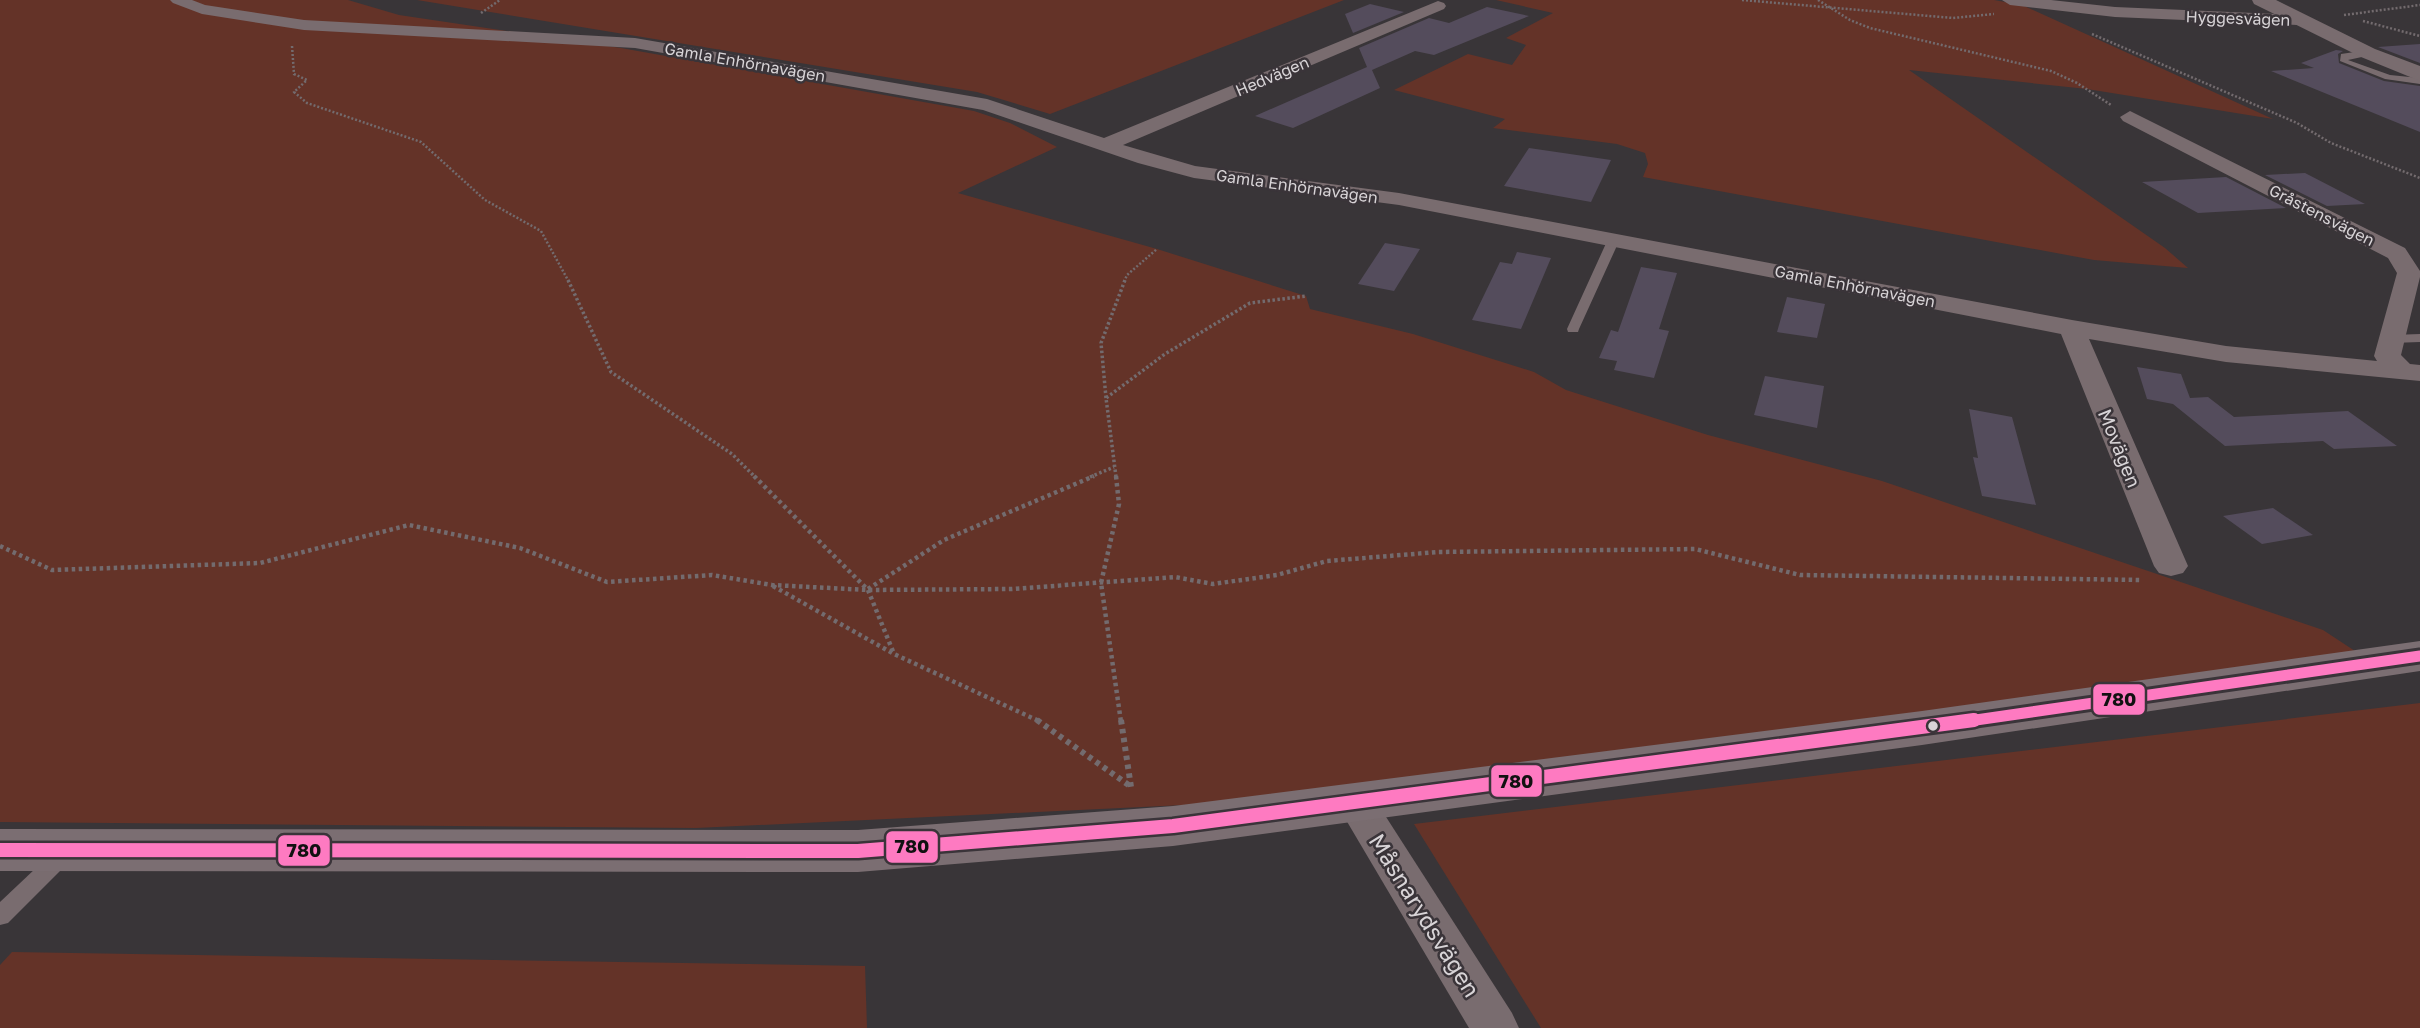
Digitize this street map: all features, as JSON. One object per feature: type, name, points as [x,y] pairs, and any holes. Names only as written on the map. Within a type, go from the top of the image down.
[{"type":"main road","points":[[0,850],[858,851],[1173,826],[1922,728],[2420,656]]},
{"type":"street","name":"Gamla Enhörnavägen","points":[[178,0],[202,9],[304,25],[635,43],[987,105],[1194,172],[1399,200],[2073,328],[2226,354],[2412,373]]},
{"type":"street","points":[[2261,0],[2368,53],[2420,74]]},
{"type":"street","name":"Hyggesvägen","points":[[2017,1],[2115,12],[2298,20]]},
{"type":"street","name":"Hedvägen","points":[[1105,145],[1437,6]]},
{"type":"street","name":"Gråstensvägen","points":[[2130,117],[2397,253],[2409,273],[2387,356],[2412,373]]},
{"type":"street","name":"Movägen","points":[[2073,328],[2171,566]]},
{"type":"street","name":"Måsnarydsvägen","points":[[1356,803],[1495,1028]]},
{"type":"lane","points":[[2368,53],[2344,56],[2344,61],[2388,77],[2420,81]]},
{"type":"lane","points":[[1573,329],[1614,239]]},
{"type":"lane","points":[[2392,339],[2420,338]]},
{"type":"lane","points":[[0,916],[67,850]]},
{"type":"path","points":[[1742,0],[1953,18],[2037,9],[2017,1]]},
{"type":"path","points":[[1818,0],[1870,28],[2051,71],[2077,83],[2130,117]]},
{"type":"path","points":[[2420,5],[2343,15],[2420,36]]},
{"type":"path","points":[[304,25],[303,33],[292,44],[294,74],[307,80],[294,92],[307,103],[421,142],[485,200],[541,231],[575,293],[611,372],[732,454],[868,590],[894,654]]},
{"type":"path","points":[[2086,31],[2297,123],[2331,143],[2420,178]]},
{"type":"path","points":[[1131,787],[1101,583],[1119,504],[1101,343],[1127,275],[1157,249]]},
{"type":"path","points":[[1106,398],[1165,354],[1250,303],[1306,296]]},
{"type":"path","points":[[868,590],[944,540],[1114,467]]},
{"type":"path","points":[[0,546],[52,570],[260,563],[409,525],[520,548],[607,582],[712,575],[772,585],[868,590],[1012,589],[1175,578],[1213,584],[1277,575],[1327,561],[1438,552],[1695,549],[1800,575],[1852,576],[2147,580],[2171,566]]},
{"type":"path","points":[[772,585],[894,654],[1045,724],[1131,787],[1173,826]]},
{"type":"shaded area","points":[[0,0],[348,0],[399,15],[621,48],[974,111],[1010,123],[1057,147],[958,193],[1157,249],[1306,296],[1310,309],[1413,334],[1534,372],[1566,390],[1708,435],[1882,481],[2323,630],[2355,651],[2136,685],[1247,802],[696,828],[0,822]]},
{"type":"shaded area","points":[[417,0],[1344,0],[1050,114],[977,92]]},
{"type":"shaded area","points":[[1496,0],[1994,0],[2022,5],[2273,119],[2087,89],[1909,70],[2165,248],[2188,268],[2094,260],[1643,177],[1648,164],[1645,153],[1617,144],[1493,128],[1505,119],[1394,90],[1468,54],[1512,65],[1526,45],[1506,38],[1553,13]]},
{"type":"shaded area","points":[[2420,703],[2420,1028],[1541,1028],[1414,824]]},
{"type":"shaded area","points":[[12,952],[865,966],[867,1028],[0,1028],[0,965]]},
{"type":"building","points":[[1370,4],[1404,12],[1353,33],[1345,14]]},
{"type":"building","points":[[1487,7],[1529,16],[1434,55],[1415,51],[1372,70],[1380,88],[1293,128],[1255,116],[1367,67],[1359,48],[1429,18],[1449,23]]},
{"type":"building","points":[[2420,44],[2420,63],[2378,47]]},
{"type":"building","points":[[2336,50],[2343,51],[2338,54],[2339,63],[2384,81],[2420,86],[2420,132],[2271,71],[2314,68],[2301,63]]},
{"type":"building","points":[[1529,148],[1611,160],[1591,202],[1504,186]]},
{"type":"building","points":[[2305,173],[2365,204],[2327,206],[2265,175]]},
{"type":"building","points":[[2226,177],[2286,208],[2198,213],[2142,182]]},
{"type":"building","points":[[1385,243],[1420,249],[1394,291],[1358,284]]},
{"type":"building","points":[[1517,252],[1551,258],[1521,329],[1472,320],[1500,262],[1512,264]]},
{"type":"building","points":[[1641,267],[1677,273],[1659,329],[1669,331],[1654,378],[1614,370],[1617,361],[1599,358],[1611,330],[1618,332]]},
{"type":"building","points":[[1787,297],[1825,304],[1817,338],[1777,332]]},
{"type":"building","points":[[2137,367],[2181,374],[2190,398],[2208,397],[2234,417],[2348,411],[2397,446],[2334,449],[2323,441],[2225,446],[2173,404],[2147,399]]},
{"type":"building","points":[[1765,376],[1824,386],[1817,428],[1754,415]]},
{"type":"building","points":[[1969,409],[2012,417],[2036,505],[1982,496],[1973,457],[1978,458]]},
{"type":"building","points":[[2273,508],[2313,535],[2262,544],[2223,516]]},
{"type":"transit line","name":"780","points":[[0,850],[858,851],[1173,826],[1922,728],[2420,656]]}]
